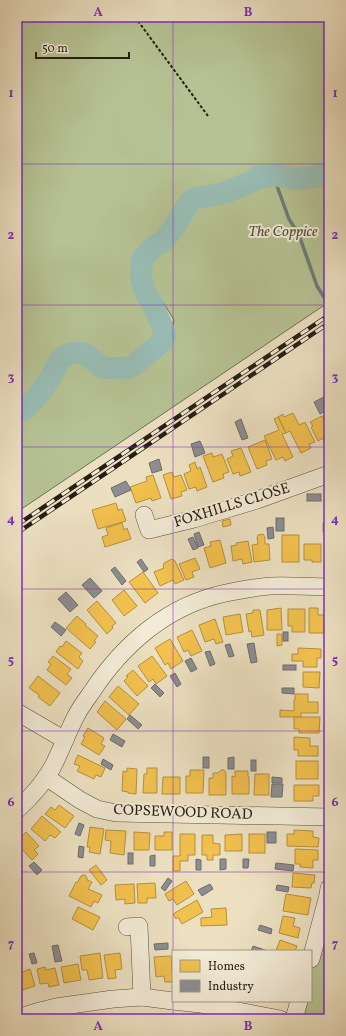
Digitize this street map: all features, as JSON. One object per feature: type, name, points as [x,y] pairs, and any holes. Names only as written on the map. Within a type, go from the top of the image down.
[{"type":"street","name":"FOXHILLS CLOSE","points":[[144,515],[149,530],[194,519],[257,500],[329,474]]},
{"type":"street","points":[[17,810],[46,778],[76,716],[100,678],[120,655],[143,633],[189,605],[236,591],[272,586],[329,587]]},
{"type":"street","points":[[17,712],[65,740]]},
{"type":"street","name":"COPSEWOOD ROAD","points":[[46,778],[97,809],[116,813],[329,817]]},
{"type":"street","points":[[312,955],[329,888]]},
{"type":"street","points":[[138,926],[142,997]]},
{"type":"street","points":[[17,1018],[66,1005],[113,999],[142,997],[172,1001]]},
{"type":"street","points":[[182,1002],[280,1019]]},
{"type":"street","points":[[294,1019],[299,1002]]},
{"type":"path","points":[[135,17],[208,116]]},
{"type":"green space","name":"The Coppice","points":[[17,17],[329,17],[329,302],[17,512],[17,422],[26,418],[68,361],[76,358],[81,359],[90,365],[108,372],[136,372],[148,366],[164,350],[172,332],[174,320],[147,276],[148,266],[154,253],[166,245],[174,234],[188,208],[194,202],[218,199],[243,189],[261,179],[267,177],[273,178],[273,171],[265,171],[220,191],[197,194],[187,199],[162,238],[158,240],[145,241],[136,269],[137,285],[158,321],[160,335],[156,344],[132,360],[115,365],[99,361],[75,349],[66,349],[37,392],[17,409]]},
{"type":"green space","points":[[318,934],[329,934],[329,1019],[294,1019],[299,1002],[312,1002],[312,955]]},
{"type":"building: Homes","points":[[293,413],[299,425],[305,422],[315,442],[309,444],[311,448],[301,453],[290,431],[286,433],[278,417],[283,414],[284,417]]},
{"type":"building: Homes","points":[[322,416],[329,429],[329,440],[324,442],[323,438],[318,441],[311,427],[313,426],[310,422]]},
{"type":"building: Homes","points":[[278,417],[286,433],[282,434],[293,457],[285,461],[283,457],[276,460],[264,436],[279,430],[274,419]]},
{"type":"building: Homes","points":[[265,440],[272,459],[266,461],[267,465],[257,469],[248,447]]},
{"type":"building: Homes","points":[[241,448],[251,472],[240,476],[239,472],[233,474],[227,459],[233,456],[231,451]]},
{"type":"building: Homes","points":[[212,453],[213,457],[222,454],[229,472],[223,474],[224,478],[213,482],[203,456]]},
{"type":"building: Homes","points":[[195,462],[197,469],[200,467],[207,487],[197,491],[196,487],[189,489],[184,474],[191,471],[189,465]]},
{"type":"building: Homes","points":[[172,472],[174,477],[181,475],[187,490],[181,492],[182,496],[171,499],[163,475]]},
{"type":"building: Homes","points":[[153,475],[161,498],[152,501],[151,498],[136,503],[130,487],[147,481],[146,477]]},
{"type":"building: Homes","points":[[116,503],[118,510],[122,509],[126,521],[98,529],[92,510]]},
{"type":"building: Homes","points":[[230,519],[231,525],[223,527],[222,521]]},
{"type":"building: Homes","points":[[122,523],[124,530],[127,528],[131,539],[105,547],[102,537],[108,535],[106,528]]},
{"type":"building: Homes","points":[[323,523],[329,523],[329,532],[323,532]]},
{"type":"building: Homes","points":[[263,534],[265,537],[265,544],[269,544],[270,560],[254,562],[252,545],[258,544],[258,535]]},
{"type":"building: Homes","points":[[282,535],[299,535],[299,562],[282,562]]},
{"type":"building: Homes","points":[[220,540],[226,563],[210,568],[204,548],[211,546],[210,542]]},
{"type":"building: Homes","points":[[248,541],[252,562],[243,564],[242,559],[233,561],[231,546],[237,545],[236,543]]},
{"type":"building: Homes","points":[[304,544],[321,544],[321,562],[304,560]]},
{"type":"building: Homes","points":[[195,558],[200,569],[192,572],[194,577],[186,580],[179,564]]},
{"type":"building: Homes","points":[[172,559],[175,561],[184,580],[175,584],[173,580],[160,586],[154,572],[164,568],[164,563]]},
{"type":"building: Homes","points":[[143,572],[158,593],[145,603],[129,582]]},
{"type":"building: Homes","points":[[124,590],[137,606],[124,616],[112,600]]},
{"type":"building: Homes","points":[[97,601],[116,623],[107,634],[87,610]]},
{"type":"building: Homes","points":[[281,608],[282,630],[267,630],[267,610]]},
{"type":"building: Homes","points":[[309,608],[318,608],[318,615],[324,615],[324,633],[309,633]]},
{"type":"building: Homes","points":[[288,609],[305,609],[305,632],[292,632],[292,626],[288,626]]},
{"type":"building: Homes","points":[[253,610],[260,610],[264,635],[252,637],[251,631],[249,632],[246,614],[253,613]]},
{"type":"building: Homes","points":[[240,614],[243,632],[226,635],[223,617]]},
{"type":"building: Homes","points":[[77,616],[98,636],[94,641],[96,642],[90,649],[66,628]]},
{"type":"building: Homes","points":[[215,619],[223,642],[216,644],[214,639],[205,642],[199,625]]},
{"type":"building: Homes","points":[[192,630],[202,651],[191,656],[188,650],[184,652],[177,637]]},
{"type":"building: Homes","points":[[277,634],[282,634],[282,645],[277,646]]},
{"type":"building: Homes","points":[[170,639],[183,661],[171,669],[168,663],[165,665],[155,648]]},
{"type":"building: Homes","points":[[66,641],[82,653],[79,657],[83,661],[78,669],[56,652]]},
{"type":"building: Homes","points":[[298,648],[321,649],[321,658],[317,658],[317,667],[303,667],[303,661],[292,661],[292,654],[298,654]]},
{"type":"building: Homes","points":[[53,656],[71,669],[67,674],[72,678],[66,685],[47,670],[51,664],[48,662]]},
{"type":"building: Homes","points":[[152,656],[167,676],[156,684],[153,679],[149,682],[138,666]]},
{"type":"building: Homes","points":[[133,670],[148,686],[137,696],[124,681],[128,677],[126,676]]},
{"type":"building: Homes","points":[[303,672],[320,672],[319,688],[303,687]]},
{"type":"building: Homes","points":[[38,676],[60,693],[50,706],[29,688]]},
{"type":"building: Homes","points":[[118,686],[139,704],[129,715],[109,697]]},
{"type":"building: Homes","points":[[295,694],[308,694],[308,702],[318,702],[318,713],[301,713],[301,717],[280,717],[280,710],[294,711]]},
{"type":"building: Homes","points":[[105,701],[126,719],[117,730],[97,712]]},
{"type":"building: Homes","points":[[294,717],[320,717],[319,733],[299,733],[299,729],[294,729]]},
{"type":"building: Homes","points":[[88,728],[104,738],[101,744],[105,746],[99,755],[81,744],[85,737],[83,736]]},
{"type":"building: Homes","points":[[294,737],[310,738],[310,746],[318,746],[318,756],[298,756],[298,750],[294,750]]},
{"type":"building: Homes","points":[[78,755],[105,768],[101,777],[96,775],[94,779],[77,771],[80,766],[74,764]]},
{"type":"building: Homes","points":[[296,761],[318,761],[318,779],[296,779]]},
{"type":"building: Homes","points":[[127,768],[137,769],[136,794],[122,791],[123,771],[127,772]]},
{"type":"building: Homes","points":[[147,768],[157,768],[157,793],[143,793],[144,774],[147,774]]},
{"type":"building: Homes","points":[[190,770],[204,770],[203,793],[186,793],[186,776],[190,776]]},
{"type":"building: Homes","points":[[221,770],[224,770],[226,773],[226,795],[209,795],[209,778],[213,778],[213,773],[218,773]]},
{"type":"building: Homes","points":[[235,771],[248,771],[249,794],[232,794],[232,776],[235,777]]},
{"type":"building: Homes","points":[[255,774],[269,774],[269,795],[254,795]]},
{"type":"building: Homes","points":[[163,777],[180,777],[180,794],[162,794]]},
{"type":"building: Homes","points":[[294,785],[319,785],[319,796],[313,796],[313,801],[294,801]]},
{"type":"building: Homes","points":[[59,805],[74,816],[65,828],[45,814],[51,807],[55,810]]},
{"type":"building: Homes","points":[[42,816],[61,832],[55,838],[50,835],[45,841],[31,829]]},
{"type":"building: Homes","points":[[90,827],[104,829],[100,854],[89,852],[90,847],[87,847]]},
{"type":"building: Homes","points":[[106,830],[126,831],[124,855],[110,853],[111,841],[105,840]]},
{"type":"building: Homes","points":[[294,830],[313,831],[313,837],[319,838],[318,847],[287,846],[287,834],[294,834]]},
{"type":"building: Homes","points":[[26,832],[39,846],[34,850],[38,854],[32,860],[17,844],[17,841]]},
{"type":"building: Homes","points":[[134,832],[150,833],[149,850],[134,850]]},
{"type":"building: Homes","points":[[164,832],[172,832],[172,850],[155,850],[155,836],[164,836]]},
{"type":"building: Homes","points":[[180,834],[195,834],[195,855],[188,855],[188,861],[180,861],[180,871],[173,871],[173,856],[180,856]]},
{"type":"building: Homes","points":[[242,834],[242,851],[225,851],[225,835]]},
{"type":"building: Homes","points":[[249,834],[265,834],[265,853],[249,853]]},
{"type":"building: Homes","points":[[202,835],[213,835],[213,843],[220,844],[220,855],[213,855],[213,860],[207,860],[207,855],[202,855]]},
{"type":"building: Homes","points":[[295,849],[318,850],[318,860],[313,860],[313,868],[300,867],[300,864],[295,864]]},
{"type":"building: Homes","points":[[17,855],[22,861],[17,866]]},
{"type":"building: Homes","points":[[96,865],[107,880],[101,885],[89,870]]},
{"type":"building: Homes","points":[[293,873],[315,875],[314,883],[312,883],[311,888],[292,887]]},
{"type":"building: Homes","points":[[83,875],[85,875],[87,880],[92,882],[88,889],[102,895],[98,903],[94,901],[91,907],[69,896],[76,882],[77,883]]},
{"type":"building: Homes","points":[[186,881],[194,894],[177,905],[173,899],[169,901],[165,894]]},
{"type":"building: Homes","points":[[155,883],[156,898],[147,898],[147,903],[138,903],[137,884]]},
{"type":"building: Homes","points":[[134,884],[135,903],[125,904],[125,899],[116,900],[115,885]]},
{"type":"building: Homes","points":[[286,894],[311,898],[308,915],[283,911]]},
{"type":"building: Homes","points":[[197,900],[203,912],[182,924],[178,917],[176,919],[173,914]]},
{"type":"building: Homes","points":[[78,907],[100,917],[93,930],[72,919]]},
{"type":"building: Homes","points":[[226,908],[227,925],[201,926],[201,918],[212,917],[211,909]]},
{"type":"building: Homes","points":[[283,916],[295,918],[293,926],[300,928],[298,938],[279,933]]},
{"type":"building: Homes","points":[[280,940],[297,946],[295,950],[276,950]]},
{"type":"building: Homes","points":[[100,953],[103,978],[89,980],[87,970],[82,970],[80,956]]},
{"type":"building: Homes","points":[[120,953],[122,969],[115,970],[116,978],[108,979],[104,955]]},
{"type":"building: Homes","points":[[171,956],[172,982],[165,982],[164,976],[156,977],[154,957]]},
{"type":"building: Homes","points":[[78,964],[81,980],[64,983],[61,967]]},
{"type":"building: Homes","points":[[45,967],[46,970],[55,968],[59,985],[49,987],[48,983],[40,984],[37,969]]},
{"type":"building: Homes","points":[[30,969],[35,986],[19,991],[17,974]]},
{"type":"building: Industry","points":[[324,397],[329,409],[320,414],[314,402]]},
{"type":"building: Industry","points":[[241,419],[248,438],[242,440],[235,422]]},
{"type":"building: Industry","points":[[200,441],[205,453],[195,457],[191,444]]},
{"type":"building: Industry","points":[[159,459],[162,470],[152,473],[149,463]]},
{"type":"building: Industry","points":[[126,481],[131,490],[115,497],[111,488]]},
{"type":"building: Industry","points":[[307,494],[321,494],[321,501],[307,501]]},
{"type":"building: Industry","points":[[276,518],[284,518],[284,531],[276,531]]},
{"type":"building: Industry","points":[[273,527],[274,538],[268,539],[267,528]]},
{"type":"building: Industry","points":[[199,532],[204,545],[198,547],[194,534]]},
{"type":"building: Industry","points":[[193,537],[198,548],[193,550],[188,539]]},
{"type":"building: Industry","points":[[141,559],[148,569],[144,572],[137,562]]},
{"type":"building: Industry","points":[[115,567],[126,581],[122,585],[111,570]]},
{"type":"building: Industry","points":[[90,578],[102,591],[94,598],[82,585]]},
{"type":"building: Industry","points":[[66,592],[78,605],[70,612],[58,599]]},
{"type":"building: Industry","points":[[55,622],[66,630],[61,636],[51,627]]},
{"type":"building: Industry","points":[[283,632],[288,632],[288,641],[283,641]]},
{"type":"building: Industry","points":[[254,643],[257,662],[251,663],[247,644]]},
{"type":"building: Industry","points":[[230,644],[234,656],[229,657],[225,645]]},
{"type":"building: Industry","points":[[210,651],[215,664],[210,666],[205,652]]},
{"type":"building: Industry","points":[[191,658],[197,669],[191,672],[185,661]]},
{"type":"building: Industry","points":[[283,665],[296,665],[296,670],[283,670]]},
{"type":"building: Industry","points":[[175,673],[181,684],[177,687],[170,676]]},
{"type":"building: Industry","points":[[155,684],[164,693],[160,697],[151,688]]},
{"type":"building: Industry","points":[[282,688],[294,688],[294,694],[282,693]]},
{"type":"building: Industry","points":[[130,715],[142,725],[138,729],[127,719]]},
{"type":"building: Industry","points":[[113,734],[125,741],[122,747],[110,740]]},
{"type":"building: Industry","points":[[203,757],[209,757],[209,768],[203,768]]},
{"type":"building: Industry","points":[[234,757],[234,769],[228,769],[228,758]]},
{"type":"building: Industry","points":[[103,759],[113,765],[111,770],[101,764]]},
{"type":"building: Industry","points":[[251,760],[256,760],[256,771],[251,771]]},
{"type":"building: Industry","points":[[272,777],[282,778],[282,783],[272,783]]},
{"type":"building: Industry","points":[[272,784],[283,784],[282,797],[271,797]]},
{"type":"building: Industry","points":[[79,823],[84,825],[80,836],[75,834]]},
{"type":"building: Industry","points":[[267,832],[276,832],[276,843],[267,843]]},
{"type":"building: Industry","points":[[79,846],[84,847],[83,858],[78,857]]},
{"type":"building: Industry","points":[[128,853],[133,853],[133,864],[128,864]]},
{"type":"building: Industry","points":[[155,855],[155,866],[150,866],[150,856]]},
{"type":"building: Industry","points":[[196,859],[201,860],[201,870],[196,870]]},
{"type":"building: Industry","points":[[220,859],[226,859],[226,869],[220,870]]},
{"type":"building: Industry","points":[[243,859],[249,859],[248,868],[243,868]]},
{"type":"building: Industry","points":[[34,862],[42,870],[37,875],[29,866]]},
{"type":"building: Industry","points":[[276,863],[294,865],[293,871],[275,869]]},
{"type":"building: Industry","points":[[168,878],[172,881],[165,891],[161,888]]},
{"type":"building: Industry","points":[[210,884],[213,889],[202,896],[198,890]]},
{"type":"building: Industry","points":[[277,885],[289,887],[288,892],[276,890]]},
{"type":"building: Industry","points":[[260,925],[272,929],[271,934],[258,930]]},
{"type":"building: Industry","points":[[168,943],[168,949],[155,950],[154,944]]},
{"type":"building: Industry","points":[[58,945],[62,961],[55,962],[52,946]]},
{"type":"building: Industry","points":[[253,946],[265,950],[251,950]]},
{"type":"building: Industry","points":[[34,953],[37,963],[32,964],[29,954]]},
{"type":"waterway","points":[[17,412],[26,408],[37,397],[61,359],[71,353],[84,353],[102,367],[127,368],[134,365],[163,341],[165,336],[163,328],[151,301],[146,294],[141,279],[142,260],[154,246],[165,239],[175,226],[188,204],[193,199],[224,193],[251,182],[259,176],[267,177],[273,175],[295,179],[314,177],[329,172]]},
{"type":"waterway","points":[[273,175],[289,219],[299,235],[317,286],[329,305]]},
{"type":"railway","points":[[17,525],[329,315]]},
{"type":"railway","points":[[17,533],[329,323]]}]
